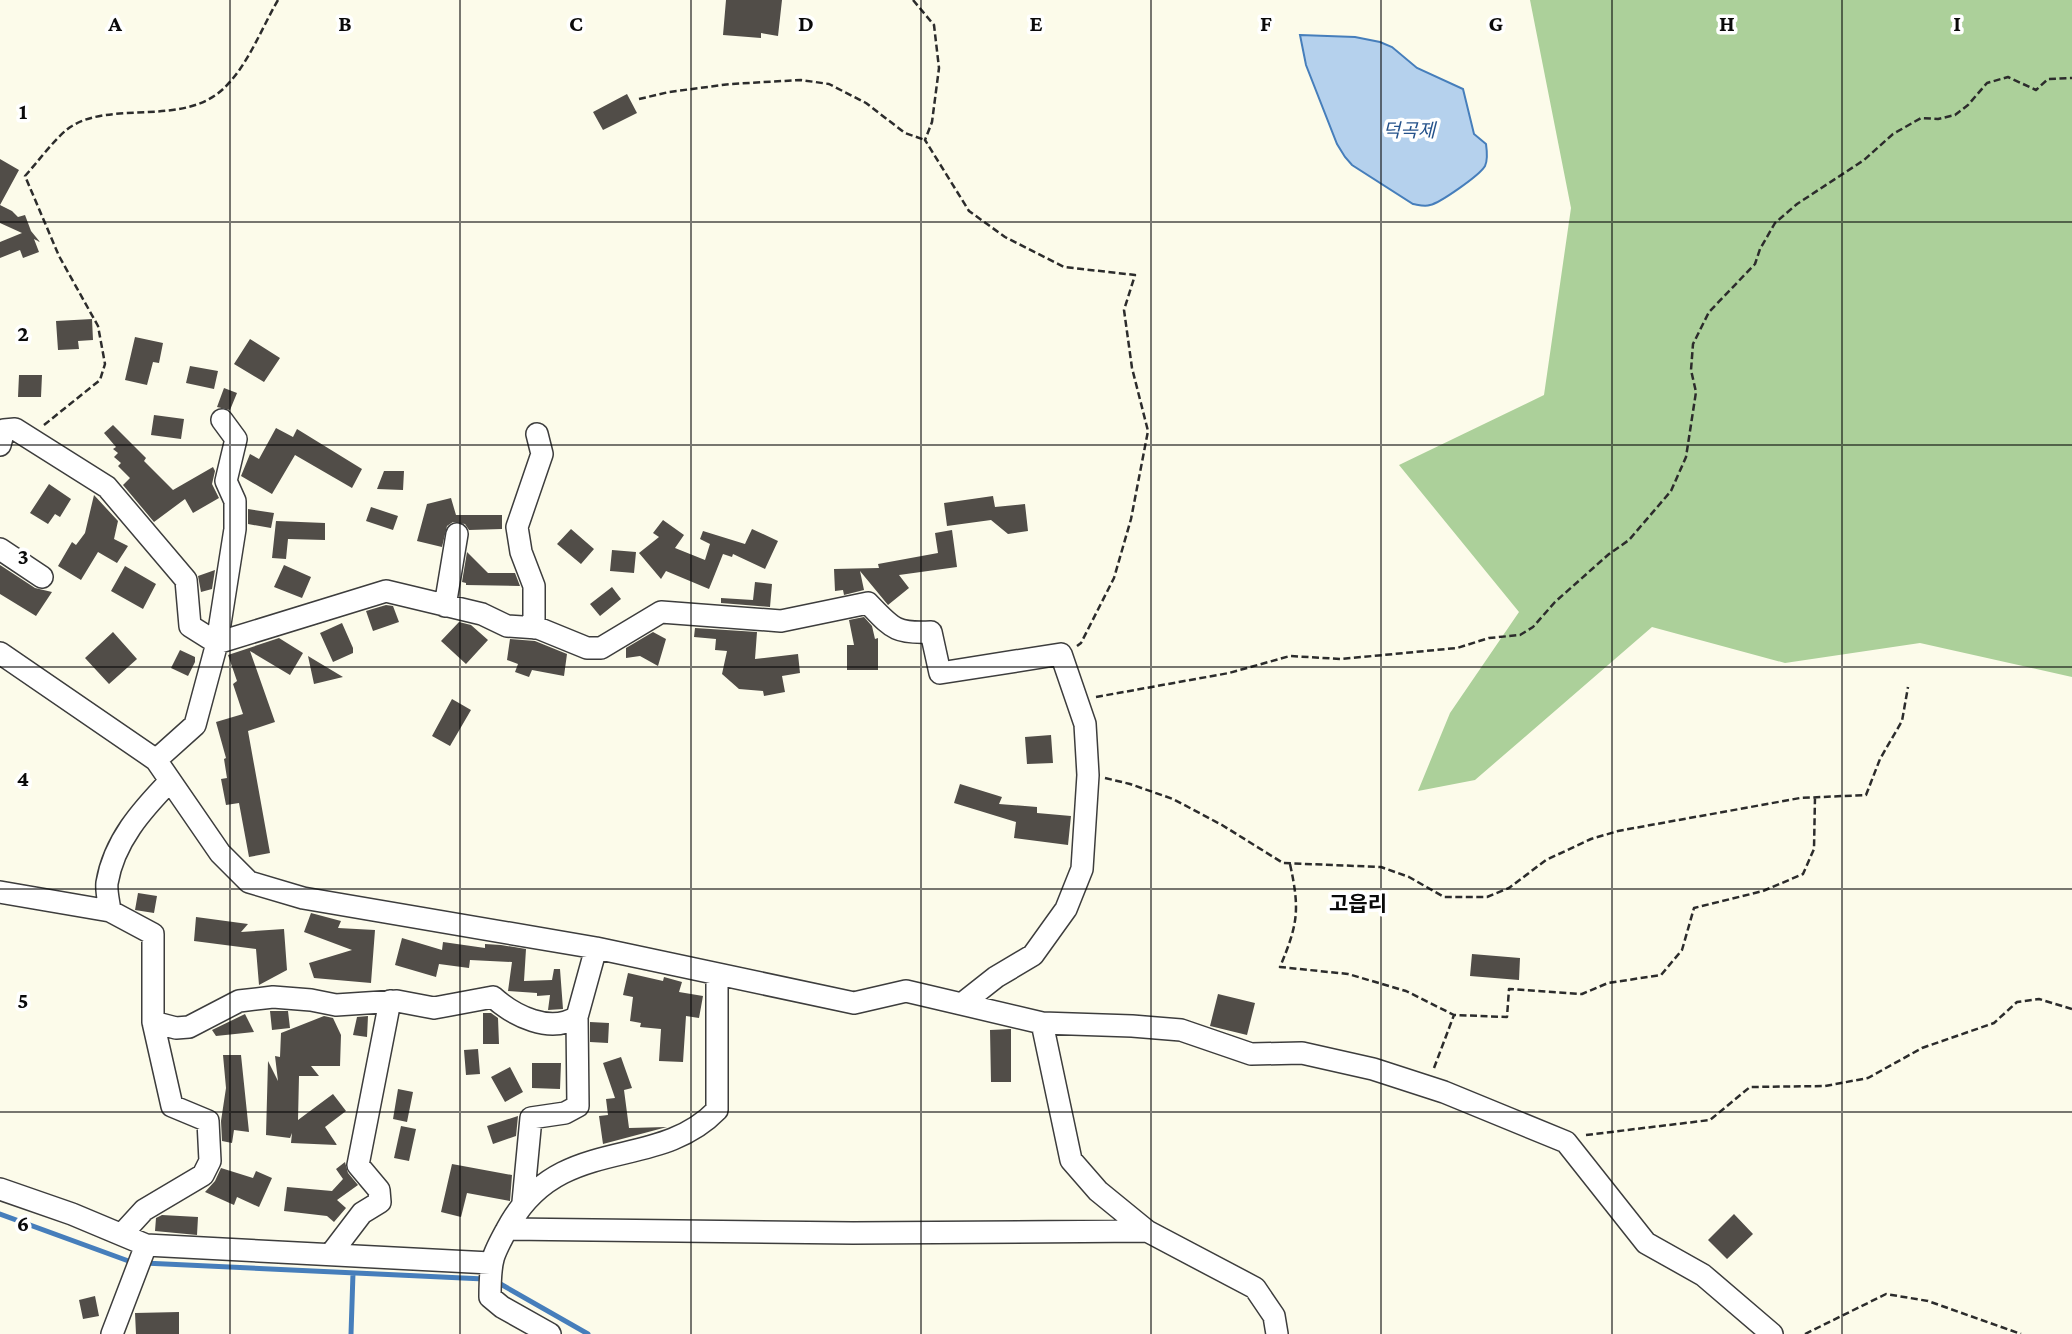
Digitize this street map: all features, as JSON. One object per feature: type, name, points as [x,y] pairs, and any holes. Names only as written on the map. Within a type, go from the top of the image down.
[{"type":"street","points":[[156,760],[195,725],[217,643],[235,529],[235,501],[226,481],[236,439],[222,420]]},
{"type":"street","points":[[0,445],[4,430],[15,429],[107,487],[187,580],[190,626],[217,643],[386,591],[482,614],[507,626],[534,628],[587,648],[601,648],[660,612],[781,621],[868,603],[889,625],[907,633],[931,632],[940,673],[1061,653],[1085,724],[1088,775],[1082,869],[1066,909],[1033,955],[996,977],[963,1003]]},
{"type":"street","points":[[534,628],[534,586],[521,552],[517,527],[542,454],[537,434]]},
{"type":"street","points":[[445,606],[457,534]]},
{"type":"street","points":[[0,549],[42,577]]},
{"type":"street","points":[[0,653],[156,760],[220,853],[249,882],[303,898],[596,948],[854,1003],[906,991],[1042,1023],[1181,1030],[1251,1054],[1301,1053],[1373,1069],[1427,1086],[1566,1142],[1646,1243],[1703,1275],[1772,1334]]},
{"type":"street","points":[[110,911],[107,885],[117,848],[142,810],[170,781]]},
{"type":"street","points":[[0,892],[110,911],[153,934],[153,1022],[172,1106],[208,1121],[210,1161],[203,1175],[145,1210],[122,1234]]},
{"type":"street","points":[[523,1202],[531,1118],[565,1113],[578,1105],[577,1017],[596,948]]},
{"type":"street","points":[[550,1334],[502,1307],[491,1297],[490,1263],[523,1202],[539,1187],[561,1173],[594,1160],[681,1137],[707,1121],[717,1110],[717,975]]},
{"type":"street","points":[[153,1022],[176,1028],[189,1027],[239,1001],[273,997],[336,1005],[397,1000],[434,1008],[493,997],[506,1009],[542,1024],[569,1022],[577,1017]]},
{"type":"street","points":[[330,1255],[362,1213],[380,1202],[379,1190],[358,1164],[390,1001]]},
{"type":"street","points":[[1042,1023],[1071,1160],[1098,1191],[1147,1231],[1255,1288],[1274,1316],[1277,1334]]},
{"type":"street","points":[[0,1189],[72,1214],[146,1245],[490,1263]]},
{"type":"street","points":[[507,1229],[853,1233],[1147,1231]]},
{"type":"street","points":[[112,1334],[146,1245]]},
{"type":"path","points":[[28,437],[100,380],[105,364],[98,326],[59,256],[25,176],[71,126],[90,118],[186,109],[220,92],[242,69],[278,0]]},
{"type":"path","points":[[913,0],[934,25],[939,68],[932,122],[925,139]]},
{"type":"path","points":[[1094,697],[1229,673],[1290,656],[1341,659],[1457,648],[1489,638],[1520,635],[1533,627],[1609,554],[1629,540],[1671,491],[1686,457],[1696,392],[1691,370],[1693,344],[1709,312],[1755,264],[1775,223],[1797,204],[1864,160],[1893,134],[1921,118],[1938,119],[1955,115],[1968,105],[1987,83],[2008,77],[2036,90],[2048,79],[2072,78]]},
{"type":"path","points":[[639,99],[669,92],[730,85],[801,80],[828,84],[866,103],[905,133],[925,139],[969,211],[1005,237],[1064,267],[1135,275],[1124,310],[1132,368],[1148,431],[1131,519],[1114,578],[1081,643],[1061,653]]},
{"type":"path","points":[[1088,775],[1130,784],[1173,799],[1222,825],[1283,863],[1381,867],[1409,877],[1444,897],[1487,897],[1509,888],[1546,860],[1591,839],[1618,831],[1800,798],[1866,795],[1881,759],[1902,721],[1908,687]]},
{"type":"path","points":[[1290,864],[1296,891],[1297,920],[1280,967],[1348,974],[1406,991],[1454,1015],[1507,1017],[1509,989],[1582,995],[1608,983],[1661,975],[1682,950],[1694,908],[1763,891],[1803,874],[1814,849],[1815,797]]},
{"type":"path","points":[[1566,1142],[1594,1133],[1710,1120],[1750,1087],[1825,1086],[1868,1078],[1923,1048],[1994,1023],[2017,1002],[2039,999],[2072,1009]]},
{"type":"path","points":[[1427,1086],[1454,1015]]},
{"type":"path","points":[[1805,1334],[1886,1294],[1927,1301],[2021,1334]]},
{"type":"green space","points":[[1530,0],[2072,0],[2072,677],[1920,643],[1785,663],[1652,627],[1475,780],[1418,791],[1450,713],[1519,612],[1399,465],[1544,395],[1571,208]]},
{"type":"water","name":"덕곡제","points":[[1300,35],[1355,37],[1380,42],[1392,47],[1417,68],[1463,89],[1474,134],[1486,144],[1485,166],[1476,176],[1450,194],[1424,206],[1413,204],[1352,165],[1337,144],[1306,65]]},
{"type":"building","points":[[726,0],[782,0],[778,36],[761,33],[761,38],[723,35]]},
{"type":"building","points":[[627,94],[637,113],[603,130],[593,112]]},
{"type":"building","points":[[0,159],[19,170],[0,205]]},
{"type":"building","points":[[0,205],[18,217],[25,215],[31,231],[40,242],[34,239],[39,252],[23,258],[20,250],[0,258],[0,242],[22,233],[0,223]]},
{"type":"building","points":[[92,319],[93,340],[78,341],[79,349],[58,350],[56,321]]},
{"type":"building","points":[[135,337],[163,343],[159,363],[153,362],[147,385],[125,380]]},
{"type":"building","points":[[250,339],[280,358],[264,382],[234,364]]},
{"type":"building","points":[[190,366],[218,371],[214,389],[186,383]]},
{"type":"building","points":[[19,375],[42,375],[41,397],[18,397]]},
{"type":"building","points":[[224,388],[237,393],[230,410],[217,407]]},
{"type":"building","points":[[154,415],[184,419],[181,439],[151,435]]},
{"type":"building","points":[[113,425],[173,490],[213,467],[215,471],[212,484],[219,498],[193,513],[185,499],[154,522],[123,485],[130,478],[118,466],[121,463],[114,457],[118,453],[113,449],[116,447],[104,433]]},
{"type":"building","points":[[276,428],[293,437],[297,429],[362,469],[352,488],[295,455],[272,494],[241,476],[250,454],[259,459]]},
{"type":"building","points":[[384,471],[404,471],[403,490],[377,489]]},
{"type":"building","points":[[49,484],[71,499],[60,517],[55,514],[48,524],[30,513]]},
{"type":"building","points":[[94,495],[118,521],[114,539],[128,546],[117,563],[98,552],[81,580],[58,566],[72,542],[76,545],[85,533]]},
{"type":"building","points":[[993,496],[995,507],[1025,504],[1028,531],[1008,534],[991,520],[947,526],[944,503]]},
{"type":"building","points":[[451,498],[456,515],[502,515],[502,529],[469,530],[465,524],[453,522],[447,526],[442,547],[417,541],[427,504]]},
{"type":"building","points":[[371,507],[398,516],[393,530],[366,521]]},
{"type":"building","points":[[248,509],[274,513],[271,528],[248,524]]},
{"type":"building","points":[[663,520],[684,535],[675,548],[705,560],[710,544],[700,539],[703,531],[745,544],[752,529],[778,541],[765,569],[733,554],[732,557],[723,554],[709,589],[666,571],[661,579],[639,553],[659,537],[653,533]]},
{"type":"building","points":[[276,521],[325,523],[325,540],[288,539],[286,559],[272,558]]},
{"type":"building","points":[[571,529],[594,549],[581,564],[557,544]]},
{"type":"building","points":[[952,530],[957,567],[899,575],[909,588],[888,605],[860,571],[864,590],[844,595],[843,590],[835,591],[834,569],[879,568],[878,564],[938,553],[935,533]]},
{"type":"building","points":[[612,550],[636,552],[634,573],[610,571]]},
{"type":"building","points":[[467,552],[488,573],[515,573],[520,586],[466,585],[462,582]]},
{"type":"building","points":[[0,565],[35,588],[52,592],[36,616],[0,594]]},
{"type":"building","points":[[284,565],[311,577],[302,598],[274,587]]},
{"type":"building","points":[[125,566],[156,584],[143,609],[111,591]]},
{"type":"building","points":[[215,570],[212,589],[201,592],[198,576]]},
{"type":"building","points":[[755,582],[772,584],[770,607],[721,603],[721,598],[753,600]]},
{"type":"building","points":[[612,587],[621,599],[600,616],[590,604]]},
{"type":"building","points":[[386,605],[393,606],[399,622],[373,631],[366,611]]},
{"type":"building","points":[[864,617],[872,626],[875,639],[878,638],[878,670],[847,670],[847,645],[854,645],[849,620]]},
{"type":"building","points":[[459,622],[471,625],[488,640],[466,664],[441,641]]},
{"type":"building","points":[[342,623],[353,653],[333,662],[320,633]]},
{"type":"building","points":[[695,628],[757,632],[755,659],[798,654],[800,673],[782,676],[785,692],[764,696],[763,691],[739,689],[722,674],[727,651],[715,650],[716,639],[694,637]]},
{"type":"building","points":[[113,632],[137,659],[109,684],[85,658]]},
{"type":"building","points":[[653,632],[666,639],[658,666],[640,656],[626,658],[626,648]]},
{"type":"building","points":[[279,638],[303,653],[290,675],[250,651],[275,722],[248,731],[270,853],[249,857],[239,803],[226,805],[221,779],[227,778],[226,758],[216,722],[243,714],[233,684],[237,681],[228,655]]},
{"type":"building","points":[[510,639],[535,641],[567,654],[564,676],[532,670],[529,677],[515,672],[518,664],[507,660]]},
{"type":"building","points":[[180,650],[195,657],[188,676],[171,668]]},
{"type":"building","points":[[308,656],[343,677],[314,684]]},
{"type":"building","points":[[452,699],[471,710],[450,746],[432,736]]},
{"type":"building","points":[[1051,735],[1053,763],[1027,764],[1025,737]]},
{"type":"building","points":[[960,784],[1002,797],[999,804],[1037,807],[1037,813],[1071,816],[1068,845],[1014,838],[1016,822],[954,803]]},
{"type":"building","points":[[138,893],[157,896],[154,913],[135,910]]},
{"type":"building","points":[[311,913],[341,921],[338,928],[375,930],[371,983],[314,978],[309,963],[352,950],[304,932]]},
{"type":"building","points":[[196,917],[248,924],[241,932],[284,929],[287,970],[259,985],[256,949],[194,941]]},
{"type":"building","points":[[402,938],[442,950],[443,942],[485,948],[485,944],[526,949],[524,981],[552,980],[554,969],[560,969],[563,1009],[548,1010],[550,995],[537,996],[537,993],[508,991],[512,962],[470,960],[469,968],[439,964],[436,977],[395,965]]},
{"type":"building","points":[[1472,954],[1520,958],[1519,980],[1470,976]]},
{"type":"building","points":[[628,973],[663,981],[664,977],[682,982],[679,992],[703,996],[699,1018],[686,1016],[683,1062],[659,1061],[661,1029],[640,1027],[641,1023],[630,1021],[633,997],[623,995]]},
{"type":"building","points":[[1218,994],[1255,1003],[1247,1035],[1210,1026]]},
{"type":"building","points":[[270,1011],[288,1011],[290,1028],[272,1030]]},
{"type":"building","points":[[483,1013],[491,1013],[498,1018],[499,1044],[483,1044]]},
{"type":"building","points":[[245,1014],[254,1032],[216,1036],[212,1030]]},
{"type":"building","points":[[324,1016],[333,1018],[341,1035],[340,1066],[311,1066],[319,1076],[299,1076],[298,1120],[333,1094],[346,1111],[325,1127],[337,1145],[291,1143],[292,1133],[290,1138],[266,1135],[268,1061],[278,1081],[275,1056],[280,1057],[281,1033]]},
{"type":"building","points":[[368,1016],[367,1037],[353,1035],[357,1017]]},
{"type":"building","points":[[590,1022],[609,1023],[608,1043],[590,1042]]},
{"type":"building","points":[[1011,1029],[1011,1082],[991,1082],[990,1030]]},
{"type":"building","points":[[478,1049],[480,1074],[466,1075],[464,1050]]},
{"type":"building","points":[[223,1055],[241,1055],[249,1132],[234,1130],[232,1143],[222,1141],[221,1121],[226,1088]]},
{"type":"building","points":[[621,1057],[632,1088],[624,1090],[629,1128],[667,1127],[603,1144],[599,1116],[608,1115],[606,1099],[615,1098],[603,1063]]},
{"type":"building","points":[[532,1063],[561,1063],[560,1089],[532,1088]]},
{"type":"building","points":[[510,1067],[523,1092],[505,1102],[491,1077]]},
{"type":"building","points":[[398,1089],[413,1092],[407,1122],[393,1119]]},
{"type":"building","points":[[518,1116],[516,1136],[493,1144],[487,1126]]},
{"type":"building","points":[[401,1126],[416,1129],[409,1161],[394,1158]]},
{"type":"building","points":[[345,1162],[348,1173],[358,1185],[337,1200],[346,1208],[334,1222],[327,1216],[284,1211],[287,1187],[332,1191],[343,1179],[336,1169]]},
{"type":"building","points":[[452,1164],[512,1175],[510,1201],[467,1193],[461,1217],[441,1212]]},
{"type":"building","points":[[221,1168],[253,1178],[256,1171],[272,1178],[259,1207],[237,1197],[234,1205],[205,1192],[215,1181]]},
{"type":"building","points":[[1734,1214],[1753,1234],[1727,1259],[1708,1240]]},
{"type":"building","points":[[162,1215],[198,1217],[197,1235],[155,1231],[156,1218]]},
{"type":"building","points":[[95,1296],[99,1316],[83,1319],[79,1300]]},
{"type":"building","points":[[179,1312],[179,1334],[136,1334],[135,1313]]},
{"type":"waterway","points":[[0,1214],[134,1263]]},
{"type":"waterway","points":[[144,1263],[484,1279]]},
{"type":"waterway","points":[[351,1334],[353,1273]]},
{"type":"waterway","points":[[497,1282],[588,1334]]},
{"type":"district","name":"고읍리","points":[[1358,904]]}]
